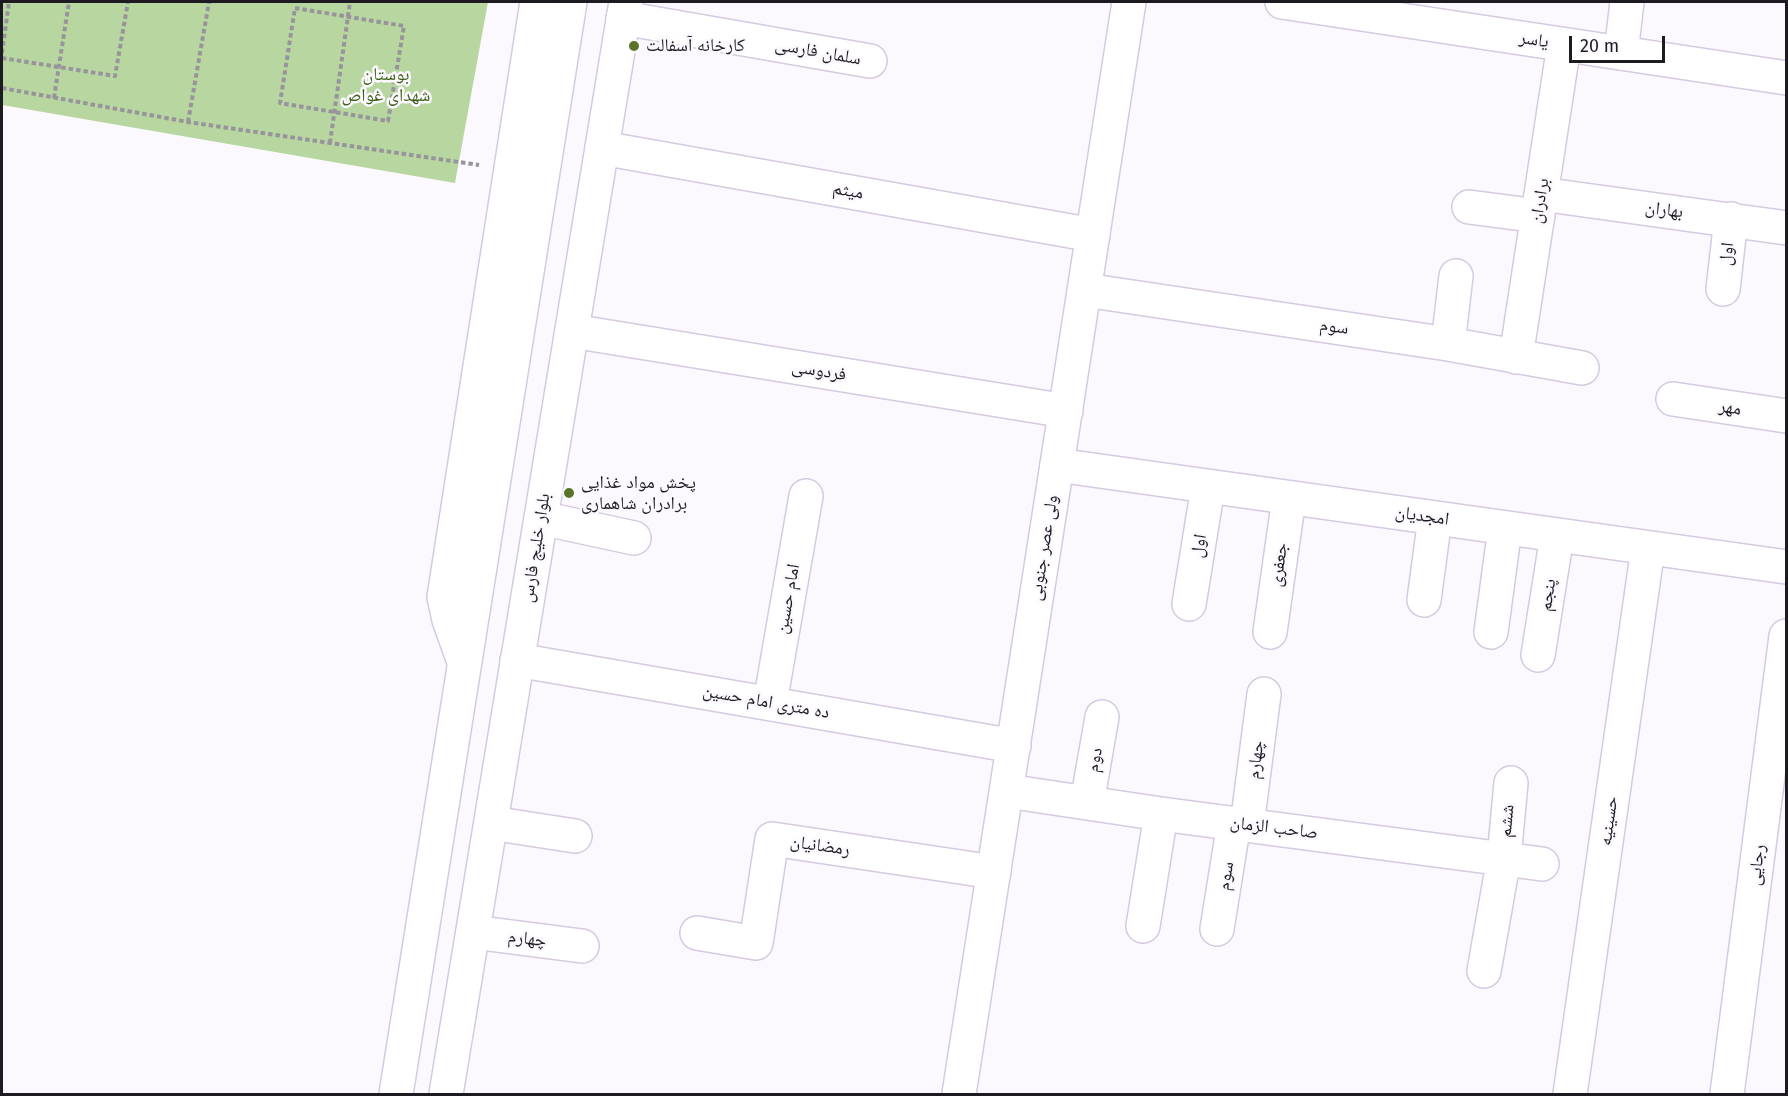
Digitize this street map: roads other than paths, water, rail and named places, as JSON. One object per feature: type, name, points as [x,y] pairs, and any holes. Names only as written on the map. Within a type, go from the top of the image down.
[{"type":"street","points":[[463,659],[444,597],[537,2]]},
{"type":"street","points":[[396,1095],[463,659],[570,2]]},
{"type":"street","name":"ولی عصر جنوبی","points":[[959,1095],[1129,2]]},
{"type":"street","name":"یاسر","points":[[1282,2],[1786,78]]},
{"type":"street","points":[[1621,53],[1627,2]]},
{"type":"street","name":"سلمان فارسی","points":[[625,10],[870,61]]},
{"type":"street","name":"بلوار خلیج فارس","points":[[446,1095],[625,10]]},
{"type":"street","name":"برادران","points":[[1516,357],[1564,45]]},
{"type":"street","name":"میثم","points":[[602,148],[1093,235]]},
{"type":"street","name":"بهاران","points":[[1469,207],[1539,205],[1731,219],[1786,228]]},
{"type":"street","name":"اول","points":[[1723,289],[1731,219]]},
{"type":"street","points":[[1448,344],[1456,276]]},
{"type":"street","name":"سوم","points":[[1085,290],[1448,344],[1582,368]]},
{"type":"street","name":"فردوسی","points":[[572,331],[1066,411]]},
{"type":"street","name":"مهر","points":[[1672,399],[1786,416]]},
{"type":"street","name":"امجدیان","points":[[1057,465],[1786,567]]},
{"type":"street","name":"اول","points":[[1189,604],[1208,487]]},
{"type":"street","name":"امام حسین","points":[[770,703],[806,496]]},
{"type":"street","name":"جعفری","points":[[1270,632],[1289,498]]},
{"type":"street","points":[[541,518],[634,538]]},
{"type":"street","points":[[1424,600],[1435,518]]},
{"type":"street","points":[[1491,632],[1505,528]]},
{"type":"street","name":"پنجم","points":[[1538,655],[1557,536]]},
{"type":"street","name":"حسینیه","points":[[1570,1095],[1648,548]]},
{"type":"street","name":"رجایی","points":[[1727,1095],[1786,636]]},
{"type":"street","name":"ده متری امام حسین","points":[[517,660],[1014,746]]},
{"type":"street","name":"چهارم","points":[[1241,824],[1264,694]]},
{"type":"street","name":"دوم","points":[[1087,803],[1102,717]]},
{"type":"street","name":"ششم","points":[[1504,858],[1510,783]]},
{"type":"street","name":"صاحب الزمان","points":[[1007,791],[1161,814],[1542,864]]},
{"type":"street","points":[[1143,926],[1161,814]]},
{"type":"street","points":[[490,823],[575,836]]},
{"type":"street","name":"سوم","points":[[1217,929],[1241,824]]},
{"type":"street","name":"رمضانیان","points":[[697,933],[756,943],[772,839],[994,872]]},
{"type":"street","points":[[1484,971],[1504,858]]},
{"type":"street","name":"چهارم","points":[[473,932],[582,946]]},
{"type":"place","name":"کارخانه آسفالت","points":[[634,46]]},
{"type":"place","name":"پخش مواد غذایی برادران شاهماری","points":[[569,493]]},
{"type":"park label","name":"بوستان شهدای غواص","points":[[386,85]]}]
